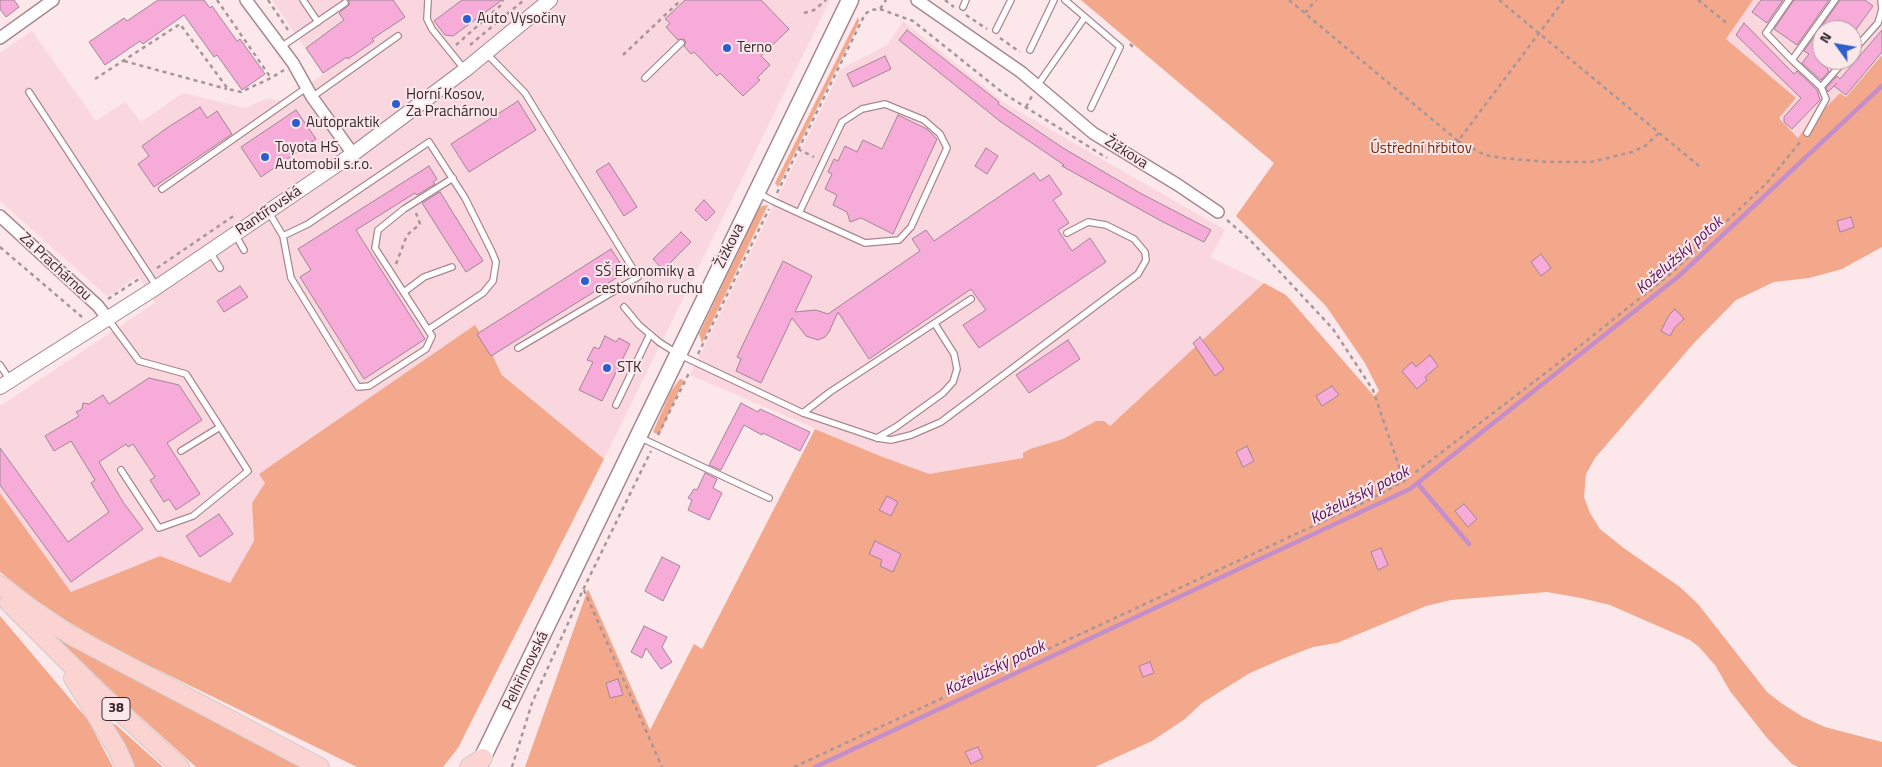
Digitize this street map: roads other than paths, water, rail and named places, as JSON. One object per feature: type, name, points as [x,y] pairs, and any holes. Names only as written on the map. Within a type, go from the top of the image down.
[{"type":"main road","name":"Žižkova","points":[[573,575],[850,0]]},
{"type":"main road","name":"Pelhřimovská","points":[[478,765],[573,575]]},
{"type":"main road","points":[[0,584],[32,609],[72,636],[320,767]]},
{"type":"main road","name":"38","points":[[0,594],[93,688],[180,767]]},
{"type":"main road","points":[[54,648],[105,730],[125,767]]},
{"type":"street","points":[[0,38],[53,0]]},
{"type":"street","points":[[246,0],[293,63],[309,92],[353,154]]},
{"type":"street","name":"Rantířovská","points":[[5,384],[157,287],[353,154],[465,70],[550,0]]},
{"type":"street","name":"Žižkova","points":[[917,0],[1021,72],[1093,133],[1218,212]]},
{"type":"street","name":"Za Prachárnou","points":[[0,216],[98,306],[108,319]]},
{"type":"lane","points":[[303,0],[318,22]]},
{"type":"lane","points":[[428,0],[426,19],[465,70]]},
{"type":"lane","points":[[962,10],[966,0]]},
{"type":"lane","points":[[996,30],[1010,0]]},
{"type":"lane","points":[[1030,50],[1054,0]]},
{"type":"lane","points":[[1065,0],[1120,46],[1091,108]]},
{"type":"lane","points":[[1789,0],[1766,33],[1821,87],[1826,99],[1807,133]]},
{"type":"lane","points":[[1792,60],[1835,0]]},
{"type":"lane","points":[[1862,41],[1878,23],[1882,9],[1881,0]]},
{"type":"lane","points":[[280,47],[345,3]]},
{"type":"lane","points":[[1037,86],[1085,17]]},
{"type":"lane","points":[[162,189],[398,36]]},
{"type":"lane","points":[[645,78],[681,43]]},
{"type":"lane","points":[[486,53],[525,93],[638,277],[518,348]]},
{"type":"lane","points":[[1821,87],[1836,70]]},
{"type":"lane","points":[[29,92],[157,287]]},
{"type":"lane","points":[[756,192],[799,213],[865,243],[899,240],[911,227],[947,148],[940,134],[924,120],[886,104],[862,109],[842,122],[799,213]]},
{"type":"lane","points":[[283,236],[308,224],[430,142],[453,178],[492,252],[496,262],[496,272],[493,281],[483,293],[428,329]]},
{"type":"lane","points":[[268,211],[283,236],[292,278],[358,387],[369,386],[426,349],[432,336],[374,248],[378,230],[453,178]]},
{"type":"lane","points":[[624,307],[639,325],[678,354],[803,413],[876,438],[891,440],[911,435],[941,422],[1138,274],[1146,260],[1145,252],[1134,239],[1106,224],[1088,222],[1066,233]]},
{"type":"lane","points":[[235,234],[244,250]]},
{"type":"lane","points":[[209,252],[220,268]]},
{"type":"lane","points":[[404,292],[424,277],[452,266]]},
{"type":"lane","points":[[803,413],[830,392],[971,299]]},
{"type":"lane","points":[[108,319],[139,361],[186,374],[248,471],[193,516],[159,528],[121,470]]},
{"type":"lane","points":[[876,438],[896,427],[943,393],[953,382],[957,369],[954,354],[935,324]]},
{"type":"lane","points":[[616,405],[650,334]]},
{"type":"lane","points":[[0,365],[5,384]]},
{"type":"lane","points":[[181,451],[220,427]]},
{"type":"lane","points":[[639,437],[769,498]]},
{"type":"waterway","name":"Koželužský potok","points":[[815,767],[1410,489],[1679,276],[1882,86]]},
{"type":"waterway","points":[[1417,483],[1469,544]]},
{"type":"place","name":"Auto Vysočiny","points":[[467,19]]},
{"type":"place","name":"Terno","points":[[727,48]]},
{"type":"place","name":"Horní Kosov, Za Prachárnou","points":[[396,104]]},
{"type":"place","name":"Autopraktik","points":[[296,123]]},
{"type":"place","name":"Toyota HS Automobil s.r.o.","points":[[265,157]]},
{"type":"place","name":"SŠ Ekonomiky a cestovního ruchu","points":[[585,281]]},
{"type":"place","name":"STK","points":[[607,368]]},
{"type":"park label","name":"Ústřední hřbitov","points":[[1421,149]]}]
